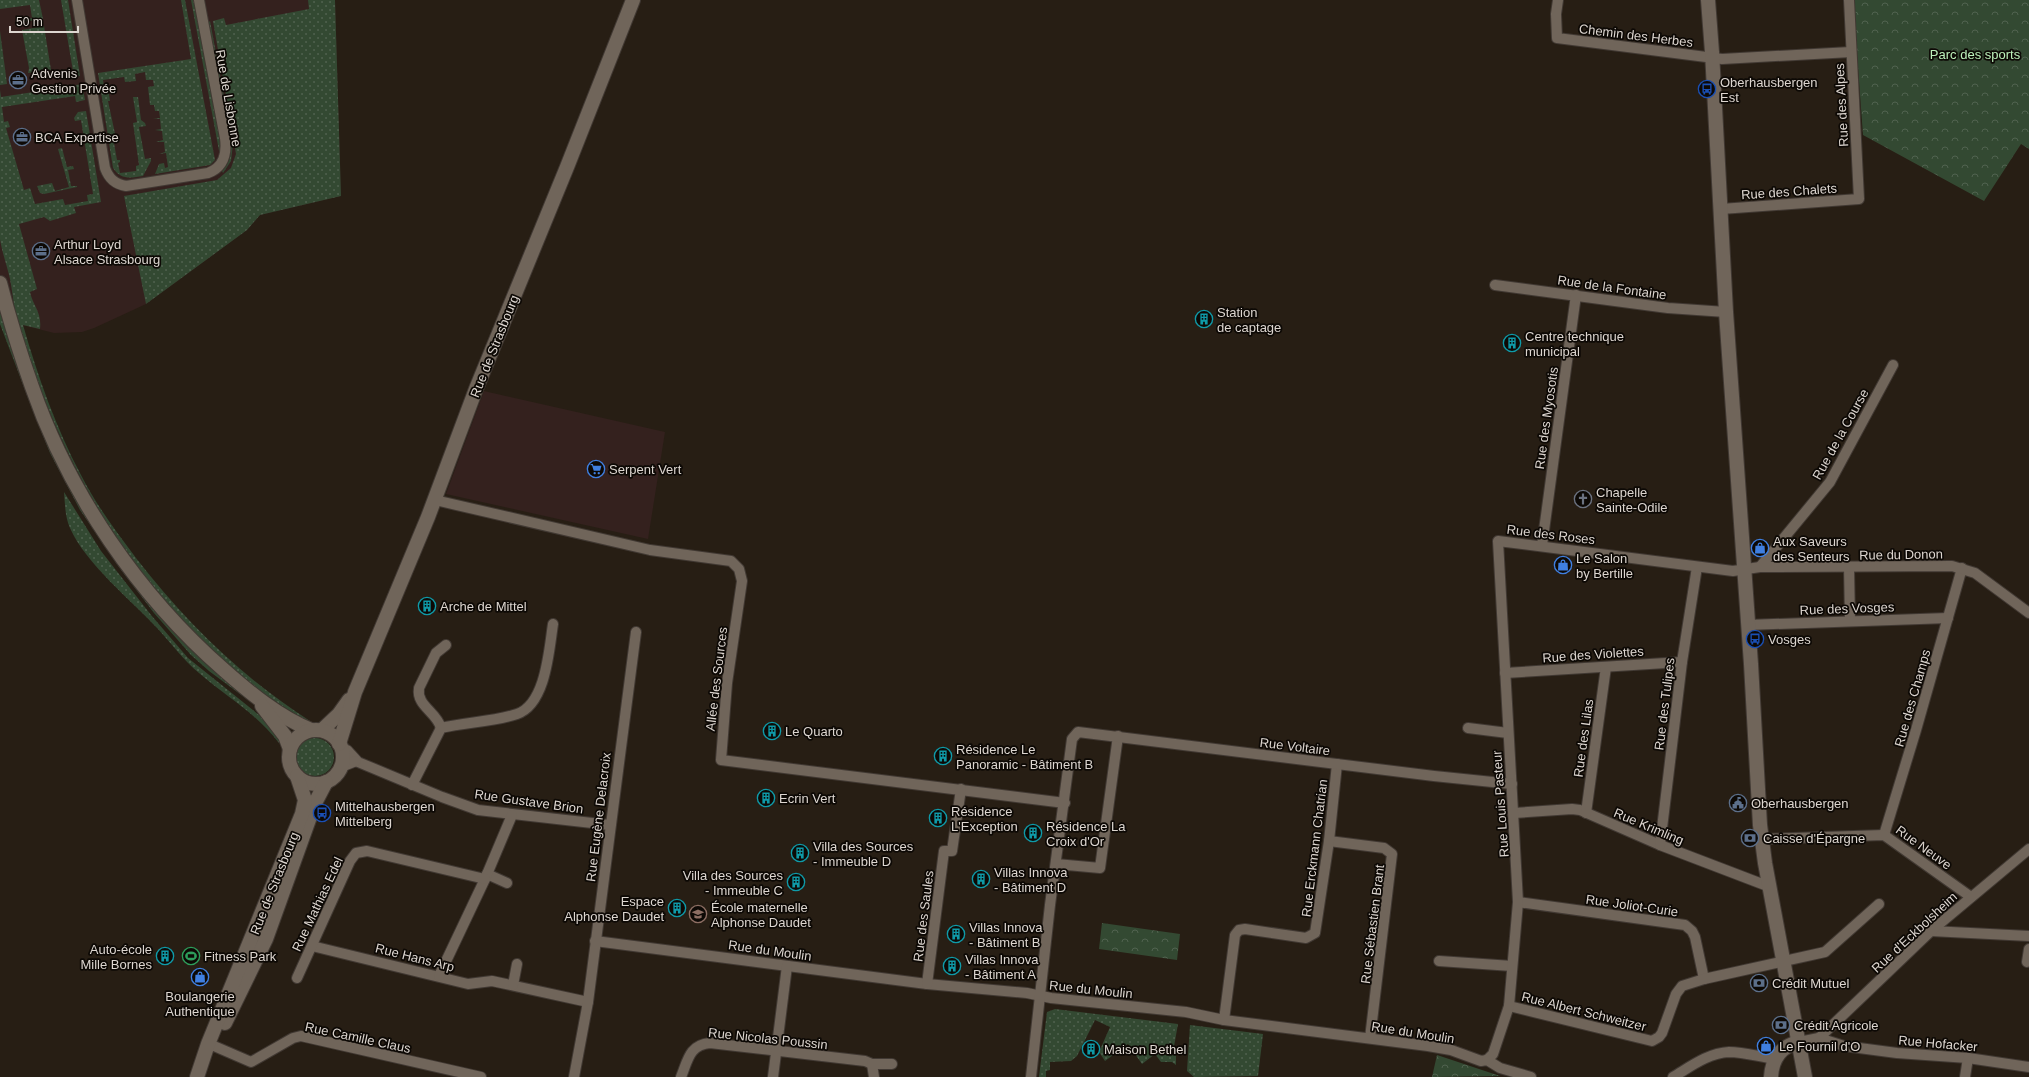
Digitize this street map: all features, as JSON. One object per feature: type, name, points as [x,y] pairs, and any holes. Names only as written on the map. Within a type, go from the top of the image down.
[{"type":"main road","name":"Rue de Strasbourg","points":[[340,747],[355,692],[435,500],[476,389],[567,167],[633,0]]},
{"type":"main road","points":[[1708,0],[1726,312],[1762,839],[1805,1077]]},
{"type":"main road","points":[[0,283],[32,388],[61,456],[96,518],[136,575],[182,629],[239,683],[277,724],[286,736],[290,749],[290,764],[297,776],[311,783],[326,782],[332,778],[341,767],[340,747],[329,733],[290,720],[239,683]]},
{"type":"main road","name":"Rue de Strasbourg","points":[[317,730],[339,714],[355,692]]},
{"type":"main road","points":[[290,749],[298,736],[317,730]]},
{"type":"main road","name":"Rue de Strasbourg","points":[[198,1077],[226,1000],[302,814],[305,800],[297,776]]},
{"type":"main road","name":"Rue de Strasbourg","points":[[198,1077],[266,939],[315,802],[326,782]]},
{"type":"main road","points":[[242,961],[250,974]]},
{"type":"main road","points":[[226,1000],[240,993]]},
{"type":"main road","points":[[1771,1077],[1775,1059],[1784,1047],[1799,1042]]},
{"type":"street","name":"Rue de Lisbonne","points":[[77,0],[105,168],[110,178],[115,182],[120,185],[132,186],[208,173],[219,167],[226,155],[225,138],[199,0]]},
{"type":"street","name":"Chemin des Herbes","points":[[1558,0],[1556,14],[1556,38],[1712,58]]},
{"type":"street","points":[[1849,0],[1851,52]]},
{"type":"street","name":"Rue des Alpes","points":[[1712,58],[1722,59],[1851,52],[1859,199]]},
{"type":"street","name":"Rue des Chalets","points":[[1721,209],[1859,199]]},
{"type":"street","name":"Rue de la Fontaine","points":[[1494,285],[1668,308],[1726,312]]},
{"type":"street","name":"Rue des Myosotis","points":[[1542,545],[1576,295]]},
{"type":"street","name":"Rue de la Course","points":[[1760,567],[1830,482],[1893,365]]},
{"type":"street","name":"Allée des Sources","points":[[435,500],[650,550],[725,559],[736,565],[741,575],[741,589],[727,683],[721,760],[1065,802]]},
{"type":"street","name":"Rue des Roses","points":[[1498,541],[1542,545],[1697,567],[1733,571],[1744,570]]},
{"type":"street","name":"Rue Louis Pasteur","points":[[1487,1060],[1493,1054],[1509,1006],[1518,902],[1498,541]]},
{"type":"street","name":"Rue du Donon","points":[[1744,570],[1760,567],[1952,566],[1962,568]]},
{"type":"street","name":"Rue des Tulipes","points":[[1660,845],[1682,662],[1697,567]]},
{"type":"street","points":[[1849,567],[1850,621]]},
{"type":"street","points":[[1962,568],[1975,573],[2029,613]]},
{"type":"street","name":"Rue des Champs","points":[[1884,834],[1962,568]]},
{"type":"street","name":"Rue des Vosges","points":[[1747,625],[1948,618]]},
{"type":"street","points":[[441,728],[515,715],[524,710],[532,701],[545,676],[553,624]]},
{"type":"street","name":"Rue Eugène Delacroix","points":[[574,1077],[588,1002],[636,632]]},
{"type":"street","points":[[412,785],[441,728],[438,720],[420,700],[418,694],[419,688],[436,653],[446,645]]},
{"type":"street","name":"Rue des Violettes","points":[[1505,673],[1682,662]]},
{"type":"street","name":"Rue des Lilas","points":[[1586,813],[1606,666]]},
{"type":"street","points":[[1468,728],[1508,733]]},
{"type":"street","name":"Rue Voltaire","points":[[1065,802],[1072,739],[1075,733],[1080,731],[1337,764],[1512,784]]},
{"type":"street","points":[[1056,864],[1100,868],[1118,736]]},
{"type":"street","name":"Rue Gustave Brion","points":[[340,747],[347,750],[356,761],[412,785],[478,810],[610,825]]},
{"type":"street","points":[[341,767],[356,761]]},
{"type":"street","name":"Rue Erckmann Chatrian","points":[[1224,1020],[1230,968],[1237,932],[1245,929],[1306,938],[1315,933],[1329,841],[1337,764]]},
{"type":"street","name":"Rue des Saules","points":[[927,984],[948,851],[961,789]]},
{"type":"street","points":[[1031,1077],[1056,864],[1065,802]]},
{"type":"street","name":"Rue Krimling","points":[[1514,813],[1572,809],[1586,813],[1660,845],[1770,887]]},
{"type":"street","points":[[438,976],[486,876],[512,815]]},
{"type":"street","name":"Rue Neuve","points":[[1762,839],[1884,834],[1971,897]]},
{"type":"street","name":"Rue Sébastien Brant","points":[[1329,841],[1384,848],[1392,854],[1370,1038]]},
{"type":"street","name":"Rue d'Eckbolsheim","points":[[1819,1038],[1931,931],[2029,849]]},
{"type":"street","name":"Rue Mathias Edel","points":[[297,978],[350,861],[360,851],[367,851],[486,876]]},
{"type":"street","points":[[486,876],[507,883]]},
{"type":"street","name":"Rue Joliot-Curie","points":[[1518,902],[1684,925],[1692,931],[1695,938],[1704,979]]},
{"type":"street","name":"Rue Albert Schweitzer","points":[[1509,1006],[1652,1041],[1659,1037],[1662,1033],[1679,989],[1686,984],[1825,952],[1879,904]]},
{"type":"street","points":[[1931,931],[2029,936]]},
{"type":"street","name":"Rue du Moulin","points":[[595,942],[927,984],[1027,993],[1041,997],[1186,1012],[1224,1020],[1440,1048],[1481,1061],[1487,1060],[1500,1068],[1531,1077]]},
{"type":"street","name":"Rue Hans Arp","points":[[312,946],[468,984],[492,981],[588,1002]]},
{"type":"street","points":[[2027,962],[2029,949]]},
{"type":"street","points":[[1439,961],[1512,966]]},
{"type":"street","points":[[513,985],[517,964]]},
{"type":"street","points":[[773,1077],[787,966]]},
{"type":"street","name":"Rue Camille Claus","points":[[214,1046],[251,1062],[293,1038],[301,1036],[481,1077]]},
{"type":"street","name":"Rue Hofacker","points":[[1799,1042],[1819,1038],[1844,1046],[1897,1053],[1968,1058],[2029,1067]]},
{"type":"street","name":"Rue Nicolas Poussin","points":[[681,1077],[693,1049],[699,1044],[710,1043],[865,1061],[872,1064],[892,1064]]},
{"type":"street","points":[[1673,1077],[1698,1062],[1722,1053],[1733,1052],[1775,1059]]},
{"type":"street","points":[[1965,1077],[1968,1058]]},
{"type":"street","points":[[872,1064],[874,1077]]},
{"type":"shaded area","points":[[0,0],[335,0],[341,196],[260,215],[247,230],[146,304],[94,328],[82,332],[54,333],[18,324],[0,317]]},
{"type":"shaded area","points":[[484,391],[665,432],[648,539],[446,494]]},
{"type":"green space","points":[[0,0],[39,0],[43,19],[23,22],[23,20],[32,18],[30,5],[0,9]]},
{"type":"green space","points":[[61,0],[68,0],[80,76],[74,77]]},
{"type":"green space","points":[[181,0],[185,0],[215,160],[210,165],[155,174],[159,164],[164,163],[165,168],[168,167],[166,153],[159,154],[165,152],[164,142],[156,142],[163,140],[162,131],[155,130],[161,129],[160,119],[153,119],[160,118],[159,111],[155,111],[154,105],[150,105],[148,87],[154,86],[153,80],[146,80],[145,72],[135,74],[136,81],[125,82],[124,77],[103,80],[104,87],[108,87],[110,101],[108,101],[117,143],[114,143],[117,160],[120,160],[118,163],[120,173],[136,171],[136,166],[139,165],[133,123],[137,122],[133,97],[138,97],[141,120],[146,126],[139,127],[145,159],[151,158],[151,161],[143,176],[130,178],[119,175],[113,168],[98,73],[191,59]]},
{"type":"green space","points":[[191,0],[194,0],[221,144],[220,156]]},
{"type":"green space","points":[[308,0],[335,0],[341,196],[260,215],[247,230],[146,304],[124,196],[217,180],[231,168],[236,154],[213,21],[224,18],[226,25],[309,9]]},
{"type":"green space","name":"Parc des sports","points":[[1853,0],[2029,0],[2029,149],[2021,144],[1984,201],[1863,135]]},
{"type":"green space","points":[[210,21],[233,144],[231,161],[223,173],[222,171],[230,159],[231,144],[208,23]]},
{"type":"green space","points":[[44,26],[51,70],[28,73],[29,68],[22,30]]},
{"type":"green space","points":[[0,31],[7,84],[0,85]]},
{"type":"green space","points":[[82,84],[85,100],[76,102],[75,96],[2,107],[4,122],[8,121],[10,127],[6,128],[24,190],[30,188],[35,204],[63,199],[65,205],[88,201],[87,195],[93,194],[81,120],[75,121],[74,118],[78,112],[86,111],[101,202],[74,207],[76,213],[50,221],[44,217],[19,224],[37,289],[30,292],[39,314],[40,329],[23,325],[41,383],[72,457],[87,486],[107,518],[136,558],[155,582],[216,647],[261,686],[310,721],[309,722],[256,688],[208,648],[165,602],[126,552],[93,499],[63,443],[39,385],[17,321],[10,279],[0,239],[0,90],[1,97],[53,89],[55,95],[77,92],[76,85]]},
{"type":"green space","points":[[62,148],[67,167],[73,166],[74,169],[68,170],[71,186],[77,187],[44,194],[40,193],[37,186],[52,183],[55,191],[69,187],[58,149]]},
{"type":"green space","points":[[0,302],[86,512],[256,706],[209,671],[191,655],[154,613],[122,571],[80,510],[50,453],[33,411],[0,324]]},
{"type":"green space","points":[[64,492],[101,551],[151,615],[188,658],[264,719],[279,738],[279,743],[251,714],[193,668],[158,629],[86,555],[68,524]]},
{"type":"green space","points":[[315,738],[328,744],[334,757],[328,770],[315,776],[302,770],[296,757],[302,744]]},
{"type":"green space","points":[[1102,923],[1180,934],[1177,960],[1099,949]]},
{"type":"green space","points":[[1055,1009],[1178,1024],[1173,1052],[1176,1054],[1176,1065],[1172,1062],[1161,1062],[1155,1054],[1142,1064],[1128,1044],[1105,1061],[1099,1052],[1110,1027],[1095,1020],[1077,1056],[1071,1061],[1050,1062],[1050,1070],[1046,1071],[1046,1077],[1039,1077],[1047,1012]]},
{"type":"green space","points":[[1190,1025],[1263,1034],[1258,1076],[1194,1077],[1187,1071]]},
{"type":"green space","points":[[1437,1055],[1500,1076],[1432,1077]]},
{"type":"place","name":"Advenis Gestion Privée","points":[[18,80]]},
{"type":"place","name":"Oberhausbergen Est","points":[[1707,89]]},
{"type":"place","name":"BCA Expertise","points":[[22,137]]},
{"type":"place","name":"Arthur Loyd Alsace Strasbourg","points":[[41,251]]},
{"type":"place","name":"Station de captage","points":[[1204,319]]},
{"type":"place","name":"Centre technique municipal","points":[[1512,343]]},
{"type":"place","name":"Serpent Vert","points":[[596,469]]},
{"type":"place","name":"Chapelle Sainte-Odile","points":[[1583,499]]},
{"type":"place","name":"Aux Saveurs des Senteurs","points":[[1760,548]]},
{"type":"place","name":"Le Salon by Bertille","points":[[1563,565]]},
{"type":"place","name":"Arche de Mittel","points":[[427,606]]},
{"type":"place","name":"Vosges","points":[[1755,639]]},
{"type":"place","name":"Le Quarto","points":[[772,731]]},
{"type":"place","name":"Résidence Le Panoramic - Bâtiment B","points":[[943,756]]},
{"type":"place","name":"Ecrin Vert","points":[[766,798]]},
{"type":"place","name":"Oberhausbergen","points":[[1738,803]]},
{"type":"place","name":"Mittelhausbergen Mittelberg","points":[[322,813]]},
{"type":"place","name":"Résidence L'Exception","points":[[938,818]]},
{"type":"place","name":"Résidence La Croix d'Or","points":[[1033,833]]},
{"type":"place","name":"Caisse d'Épargne","points":[[1750,838]]},
{"type":"place","name":"Villa des Sources - Immeuble D","points":[[800,853]]},
{"type":"place","name":"Villas Innova - Bâtiment D","points":[[981,879]]},
{"type":"place","name":"Villa des Sources - Immeuble C","points":[[796,882]]},
{"type":"place","name":"Espace Alphonse Daudet","points":[[677,908]]},
{"type":"place","name":"École maternelle Alphonse Daudet","points":[[698,914]]},
{"type":"place","name":"Villas Innova - Bâtiment B","points":[[956,934]]},
{"type":"place","name":"Auto-école Mille Bornes","points":[[165,956]]},
{"type":"place","name":"Fitness Park","points":[[191,956]]},
{"type":"place","name":"Villas Innova - Bâtiment A","points":[[952,966]]},
{"type":"place","name":"Boulangerie Authentique","points":[[200,977]]},
{"type":"place","name":"Crédit Mutuel","points":[[1759,983]]},
{"type":"place","name":"Crédit Agricole","points":[[1781,1025]]},
{"type":"place","name":"Le Fournil d'O","points":[[1766,1046]]},
{"type":"place","name":"Maison Bethel","points":[[1091,1049]]}]
